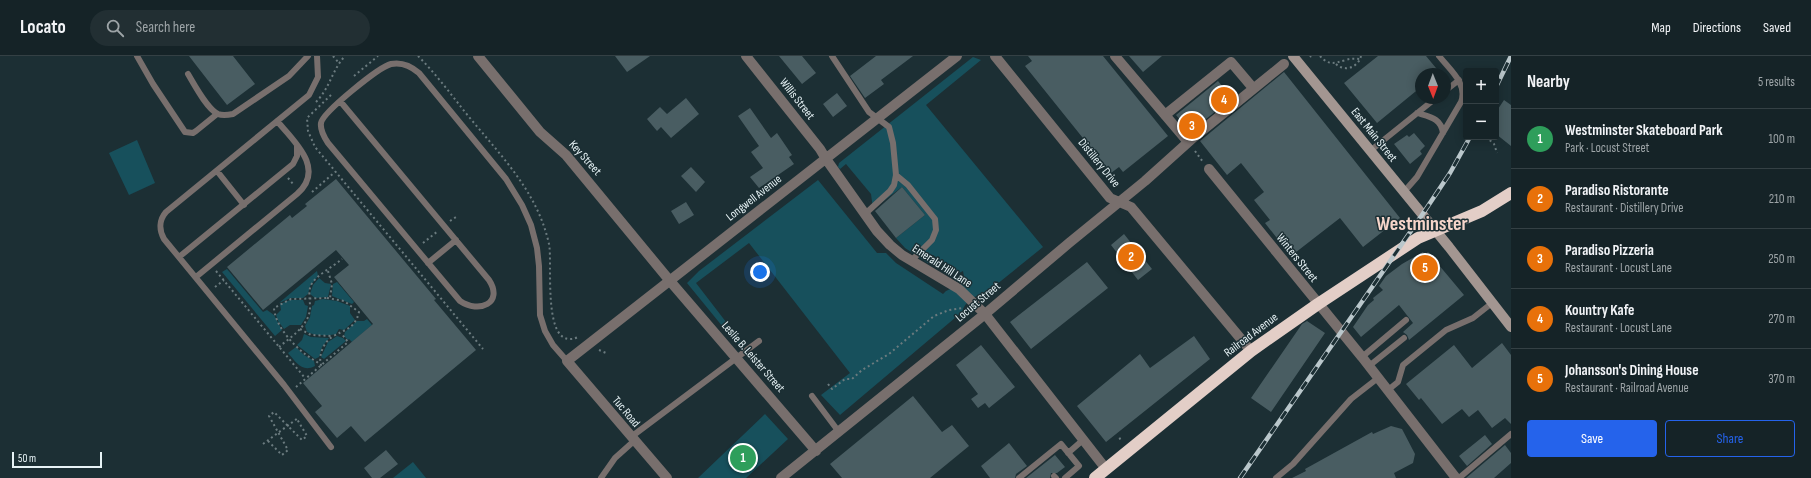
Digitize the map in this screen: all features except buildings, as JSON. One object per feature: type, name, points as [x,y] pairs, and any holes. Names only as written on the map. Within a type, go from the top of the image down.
[{"type":"highway","name":"Railroad Avenue","points":[[1095,478],[1252,351],[1318,304],[1398,250],[1435,230],[1482,211],[1511,193]]},
{"type":"main road","name":"East Main Street","points":[[1293,56],[1403,193],[1435,230],[1511,327]]},
{"type":"street","name":"Key Street","points":[[478,56],[540,132],[566,155],[581,172],[670,281]]},
{"type":"street","name":"Longwell Avenue","points":[[567,361],[957,56]]},
{"type":"street","name":"Distillery Drive","points":[[995,56],[1110,198],[1131,207],[1135,211],[1252,351]]},
{"type":"street","points":[[1115,56],[1188,142]]},
{"type":"street","name":"Willis Street","points":[[751,58],[826,159]]},
{"type":"street","points":[[1165,115],[1231,62],[1253,88]]},
{"type":"street","name":"Locust Street","points":[[781,478],[985,314],[1120,202],[1188,142],[1284,64]]},
{"type":"street","name":"Emerald Hill Lane","points":[[826,159],[877,231],[902,255],[959,289],[985,314],[1106,469]]},
{"type":"street","name":"Winters Street","points":[[1208,169],[1362,357],[1456,478]]},
{"type":"street","name":"Leslie B. Leister Street","points":[[670,281],[816,451]]},
{"type":"street","name":"Tuc Road","points":[[567,361],[667,478]]},
{"type":"lane","points":[[137,56],[153,84],[185,132],[193,133],[217,114]]},
{"type":"lane","points":[[188,74],[211,108],[217,114],[225,116],[233,114],[289,76],[308,56]]},
{"type":"lane","points":[[317,56],[319,72],[313,89],[309,95],[166,212],[162,218],[160,228],[162,236],[284,385],[331,447]]},
{"type":"lane","points":[[832,56],[870,112],[889,127],[896,156],[896,175],[894,185],[890,191],[865,214]]},
{"type":"lane","points":[[1403,193],[1413,182],[1464,95],[1463,88],[1459,80],[1439,56]]},
{"type":"lane","points":[[340,101],[489,280],[494,291],[491,300],[483,306],[472,307],[460,301],[324,137],[321,123],[324,117],[340,101],[371,76],[390,64],[403,64],[419,73],[506,179],[522,205],[531,225],[537,248],[540,315],[545,331],[553,345],[567,361]]},
{"type":"lane","points":[[1451,86],[1459,80]]},
{"type":"lane","points":[[1370,151],[1428,104]]},
{"type":"lane","points":[[1417,113],[1439,121],[1443,127],[1443,133]]},
{"type":"lane","points":[[196,277],[301,190],[307,181],[308,164],[304,153],[277,121]]},
{"type":"lane","points":[[179,257],[291,166],[297,156],[297,145]]},
{"type":"lane","points":[[217,171],[244,205]]},
{"type":"lane","points":[[896,175],[908,185],[935,219],[936,230],[932,240],[911,261]]},
{"type":"lane","points":[[428,263],[456,240]]},
{"type":"lane","points":[[1388,390],[1398,382],[1403,365],[1446,330],[1473,318],[1492,303]]},
{"type":"lane","points":[[1362,357],[1406,320]]},
{"type":"lane","points":[[1369,366],[1404,338]]},
{"type":"lane","points":[[601,478],[615,458],[633,439],[759,341]]},
{"type":"lane","points":[[1276,478],[1293,464],[1351,399],[1378,378]]},
{"type":"lane","points":[[812,396],[839,432]]},
{"type":"lane","points":[[1459,478],[1510,437]]},
{"type":"lane","points":[[1068,453],[1083,440]]},
{"type":"lane","points":[[1019,478],[1042,461],[1061,444],[1079,466],[1065,478]]},
{"type":"path","points":[[333,56],[339,63]]},
{"type":"path","points":[[314,103],[329,86],[339,63],[345,56]]},
{"type":"path","points":[[1320,56],[1327,63],[1335,64],[1339,67],[1350,68],[1361,59],[1361,56]]},
{"type":"path","points":[[1335,64],[1347,60],[1361,59]]},
{"type":"path","points":[[311,106],[314,110]]},
{"type":"path","points":[[1489,140],[1494,144],[1498,153]]},
{"type":"path","points":[[1188,142],[1208,169]]},
{"type":"path","points":[[449,222],[456,217]]},
{"type":"path","points":[[423,243],[438,231]]},
{"type":"path","points":[[406,257],[409,254]]},
{"type":"path","points":[[279,347],[300,329],[308,316],[310,288],[313,282],[318,276],[342,259]]},
{"type":"path","points":[[328,270],[332,284],[330,298]]},
{"type":"path","points":[[216,271],[222,281],[305,378]]},
{"type":"path","points":[[300,329],[311,335],[332,336],[341,334],[352,326],[359,312],[344,301],[330,298],[291,299],[274,308],[277,321],[290,338],[304,354],[321,365]]},
{"type":"path","points":[[828,384],[832,389],[845,379],[855,377],[862,370],[890,354],[934,316],[949,310],[966,309]]},
{"type":"path","points":[[299,392],[295,386],[348,342],[341,334]]},
{"type":"path","points":[[321,365],[320,358],[322,350],[332,336]]},
{"type":"path","points":[[599,350],[606,353]]},
{"type":"path","points":[[264,444],[278,433],[288,426],[296,419],[307,436],[302,440],[288,426],[274,412],[269,416],[278,433],[288,450],[282,455],[268,441]]},
{"type":"shaded area","points":[[973,57],[981,60],[926,105],[1043,247],[986,293],[971,299],[965,305],[962,312],[840,415],[821,395],[850,373],[749,243],[696,283],[743,344],[736,343],[687,283],[699,271],[818,180],[877,253],[886,253],[896,263],[943,294],[965,282],[963,271],[959,273],[933,255],[928,263],[905,248],[896,238],[925,215],[902,187],[873,209],[871,194],[846,164],[840,169],[838,167],[839,163]]},
{"type":"shaded area","points":[[137,140],[155,183],[129,195],[109,153]]},
{"type":"shaded area","points":[[227,269],[263,312],[267,310],[274,315],[282,330],[275,336],[222,272]]},
{"type":"shaded area","points":[[317,271],[318,276],[310,286],[308,294],[303,298],[291,298],[279,303]]},
{"type":"shaded area","points":[[319,278],[325,283],[331,284],[328,297],[315,298],[310,294],[313,285]]},
{"type":"shaded area","points":[[337,282],[354,302],[352,304],[332,296],[333,284]]},
{"type":"shaded area","points":[[323,299],[337,301],[350,306],[350,313],[355,320],[344,330],[339,329],[336,334],[322,335],[307,332],[305,326],[310,317],[312,306],[314,305],[315,301]]},
{"type":"shaded area","points":[[290,300],[303,300],[305,305],[308,306],[306,317],[301,325],[290,325],[284,329],[278,321],[276,315],[281,310],[280,304]]},
{"type":"shaded area","points":[[367,319],[372,325],[352,342],[344,336],[345,332],[357,321],[364,321]]},
{"type":"shaded area","points":[[304,334],[311,337],[329,338],[322,347],[319,357],[315,359],[297,345],[302,340]]},
{"type":"shaded area","points":[[337,336],[346,341],[324,359],[321,357],[328,342]]},
{"type":"shaded area","points":[[296,347],[304,355],[314,361],[315,366],[306,368],[297,363],[288,353]]},
{"type":"shaded area","points":[[765,414],[788,439],[746,478],[698,478]]},
{"type":"shaded area","points":[[413,462],[426,478],[393,478]]},
{"type":"railway","points":[[1499,81],[1511,56]]},
{"type":"railway","points":[[1240,478],[1422,215],[1450,173],[1468,140]]},
{"type":"place","name":"Kountry Kafe","points":[[1224,100]]},
{"type":"place","name":"Paradiso Pizzeria","points":[[1192,126]]},
{"type":"place","name":"Paradiso Ristorante","points":[[1131,257]]},
{"type":"place","name":"Johansson's Dining House","points":[[1425,268]]},
{"type":"place","name":"Westminster Skateboard Park","points":[[743,458]]},
{"type":"district","name":"Westminster","points":[[1422,224]]}]
